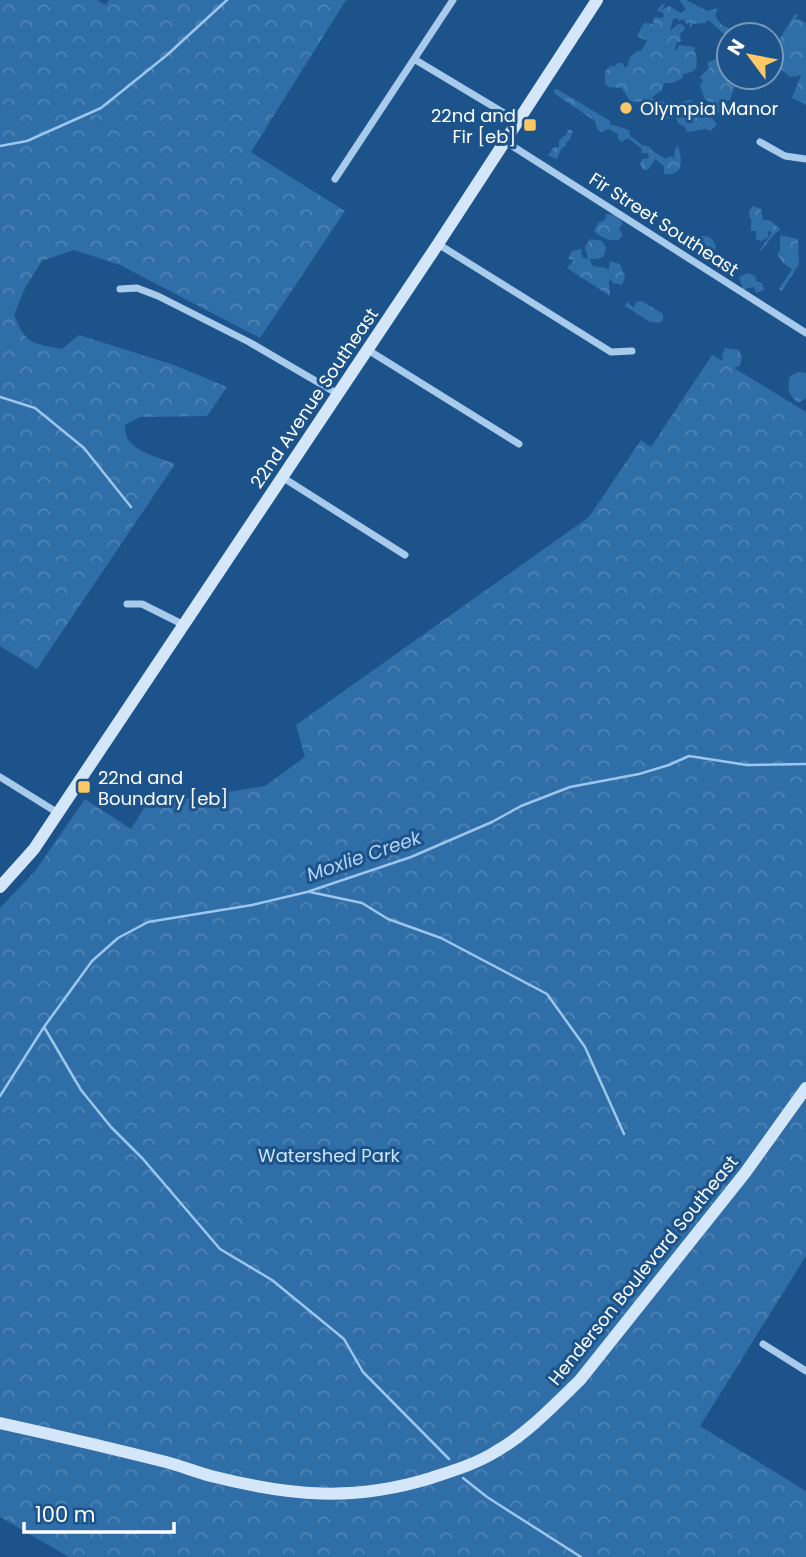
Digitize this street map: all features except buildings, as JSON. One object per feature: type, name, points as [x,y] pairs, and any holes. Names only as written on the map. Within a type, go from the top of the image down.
[{"type":"street","points":[[335,179],[453,0]]},
{"type":"street","name":"22nd Avenue Southeast","points":[[0,887],[34,849],[506,142],[597,0]]},
{"type":"street","points":[[414,59],[519,122]]},
{"type":"street","name":"Fir Street Southeast","points":[[506,142],[806,333]]},
{"type":"street","points":[[760,142],[785,156],[806,159]]},
{"type":"street","points":[[438,244],[611,352],[632,351]]},
{"type":"street","points":[[120,289],[136,288],[158,296],[249,342],[338,394]]},
{"type":"street","points":[[368,350],[519,444]]},
{"type":"street","points":[[282,477],[405,555]]},
{"type":"street","points":[[127,604],[142,604],[184,625]]},
{"type":"street","points":[[0,777],[58,813]]},
{"type":"street","name":"Henderson Boulevard Southeast","points":[[0,1423],[259,1487],[307,1494],[396,1489],[450,1472],[495,1452],[549,1411],[580,1380],[745,1173],[806,1088]]},
{"type":"street","points":[[763,1344],[806,1371]]},
{"type":"green space","points":[[0,0],[97,0],[106,5],[109,0],[346,0],[251,152],[345,211],[260,338],[120,265],[74,250],[42,261],[26,286],[14,315],[22,332],[31,341],[62,349],[79,335],[174,365],[227,387],[207,416],[140,417],[125,425],[129,441],[134,446],[175,464],[37,669],[0,646]]},
{"type":"green space","points":[[679,0],[686,0],[707,11],[718,8],[715,16],[719,21],[715,21],[715,26],[709,20],[693,24],[690,28],[689,22],[686,24],[684,19],[673,19],[670,31],[678,24],[685,29],[680,34],[681,42],[677,42],[676,51],[679,45],[694,47],[697,65],[693,71],[683,74],[683,78],[673,83],[664,83],[662,90],[651,98],[665,102],[674,112],[677,103],[691,100],[695,108],[702,103],[705,111],[709,111],[709,102],[704,98],[700,85],[703,80],[699,78],[709,68],[707,63],[715,59],[715,91],[733,91],[730,100],[725,102],[712,118],[717,125],[710,131],[706,129],[687,132],[685,127],[678,123],[674,113],[672,118],[666,119],[646,101],[632,101],[622,88],[605,84],[605,71],[618,63],[627,67],[630,57],[641,51],[647,41],[637,36],[644,23],[654,24],[655,17],[663,18],[664,14],[657,10],[662,4],[665,5],[661,10],[669,6],[681,13],[686,9]]},
{"type":"green space","points":[[795,14],[798,15],[795,20],[806,23],[806,105],[792,98],[801,75],[790,77],[785,73],[785,30]]},
{"type":"green space","points":[[557,89],[610,121],[610,124],[629,130],[630,136],[666,159],[669,156],[674,158],[678,146],[680,167],[675,173],[664,174],[664,166],[655,159],[648,170],[643,170],[640,165],[642,159],[649,158],[648,153],[641,153],[642,149],[628,138],[621,142],[618,134],[609,129],[601,132],[595,121],[555,94],[553,90]]},
{"type":"green space","points":[[568,130],[573,130],[570,140],[561,149],[557,159],[547,155],[552,148],[559,147],[559,140]]},
{"type":"green space","points":[[753,206],[761,209],[763,220],[771,221],[781,230],[775,233],[761,251],[772,232],[768,231],[768,237],[761,241],[756,239],[756,231],[751,231],[753,220],[750,219],[749,211]]},
{"type":"green space","points":[[606,214],[616,215],[623,223],[619,229],[623,235],[619,240],[605,238],[594,231],[598,223],[605,220]]},
{"type":"green space","points":[[780,235],[798,239],[799,264],[782,291],[779,289],[792,269],[783,263],[777,254],[780,250]]},
{"type":"green space","points":[[701,236],[713,240],[716,247],[713,254],[705,256],[704,247],[700,247]]},
{"type":"green space","points":[[590,239],[602,241],[606,247],[604,256],[589,259],[593,266],[607,268],[608,272],[610,261],[620,264],[625,277],[622,285],[609,281],[610,296],[567,268],[574,260],[568,259],[572,251],[581,249],[582,257],[588,259],[585,247]]},
{"type":"green space","points":[[747,273],[762,283],[764,290],[756,293],[754,287],[743,289],[739,277]]},
{"type":"green space","points":[[642,301],[663,314],[663,320],[659,323],[650,322],[625,306],[627,302],[634,308],[636,302]]},
{"type":"green space","name":"Watershed Park","points":[[725,348],[739,350],[742,357],[740,366],[734,368],[806,412],[806,1256],[700,1426],[806,1491],[806,1557],[69,1557],[0,1517],[0,908],[35,871],[85,799],[131,829],[146,805],[265,786],[305,757],[296,725],[589,517],[641,440],[651,447],[712,355],[723,361]]},
{"type":"green space","points":[[798,372],[806,373],[806,398],[798,403],[790,394],[789,388],[790,376]]},
{"type":"waterway","points":[[0,146],[27,141],[101,108],[167,55],[227,0]]},
{"type":"waterway","points":[[0,397],[35,408],[84,448],[131,507]]},
{"type":"waterway","name":"Moxlie Creek","points":[[0,1096],[44,1027],[92,961],[118,938],[148,922],[252,905],[307,892],[411,857],[492,822],[521,806],[570,787],[639,774],[689,756],[747,765],[806,764]]},
{"type":"waterway","points":[[310,892],[362,903],[388,919],[441,938],[547,994],[585,1047],[624,1134]]},
{"type":"waterway","points":[[44,1027],[81,1090],[220,1249],[272,1280],[344,1339],[363,1372],[449,1459]]},
{"type":"waterway","points":[[463,1478],[487,1497],[581,1557]]},
{"type":"place","name":"Olympia Manor","points":[[626,108]]},
{"type":"place","name":"22nd and Fir [eb]","points":[[530,125]]},
{"type":"place","name":"22nd and Boundary [eb]","points":[[84,787]]}]
